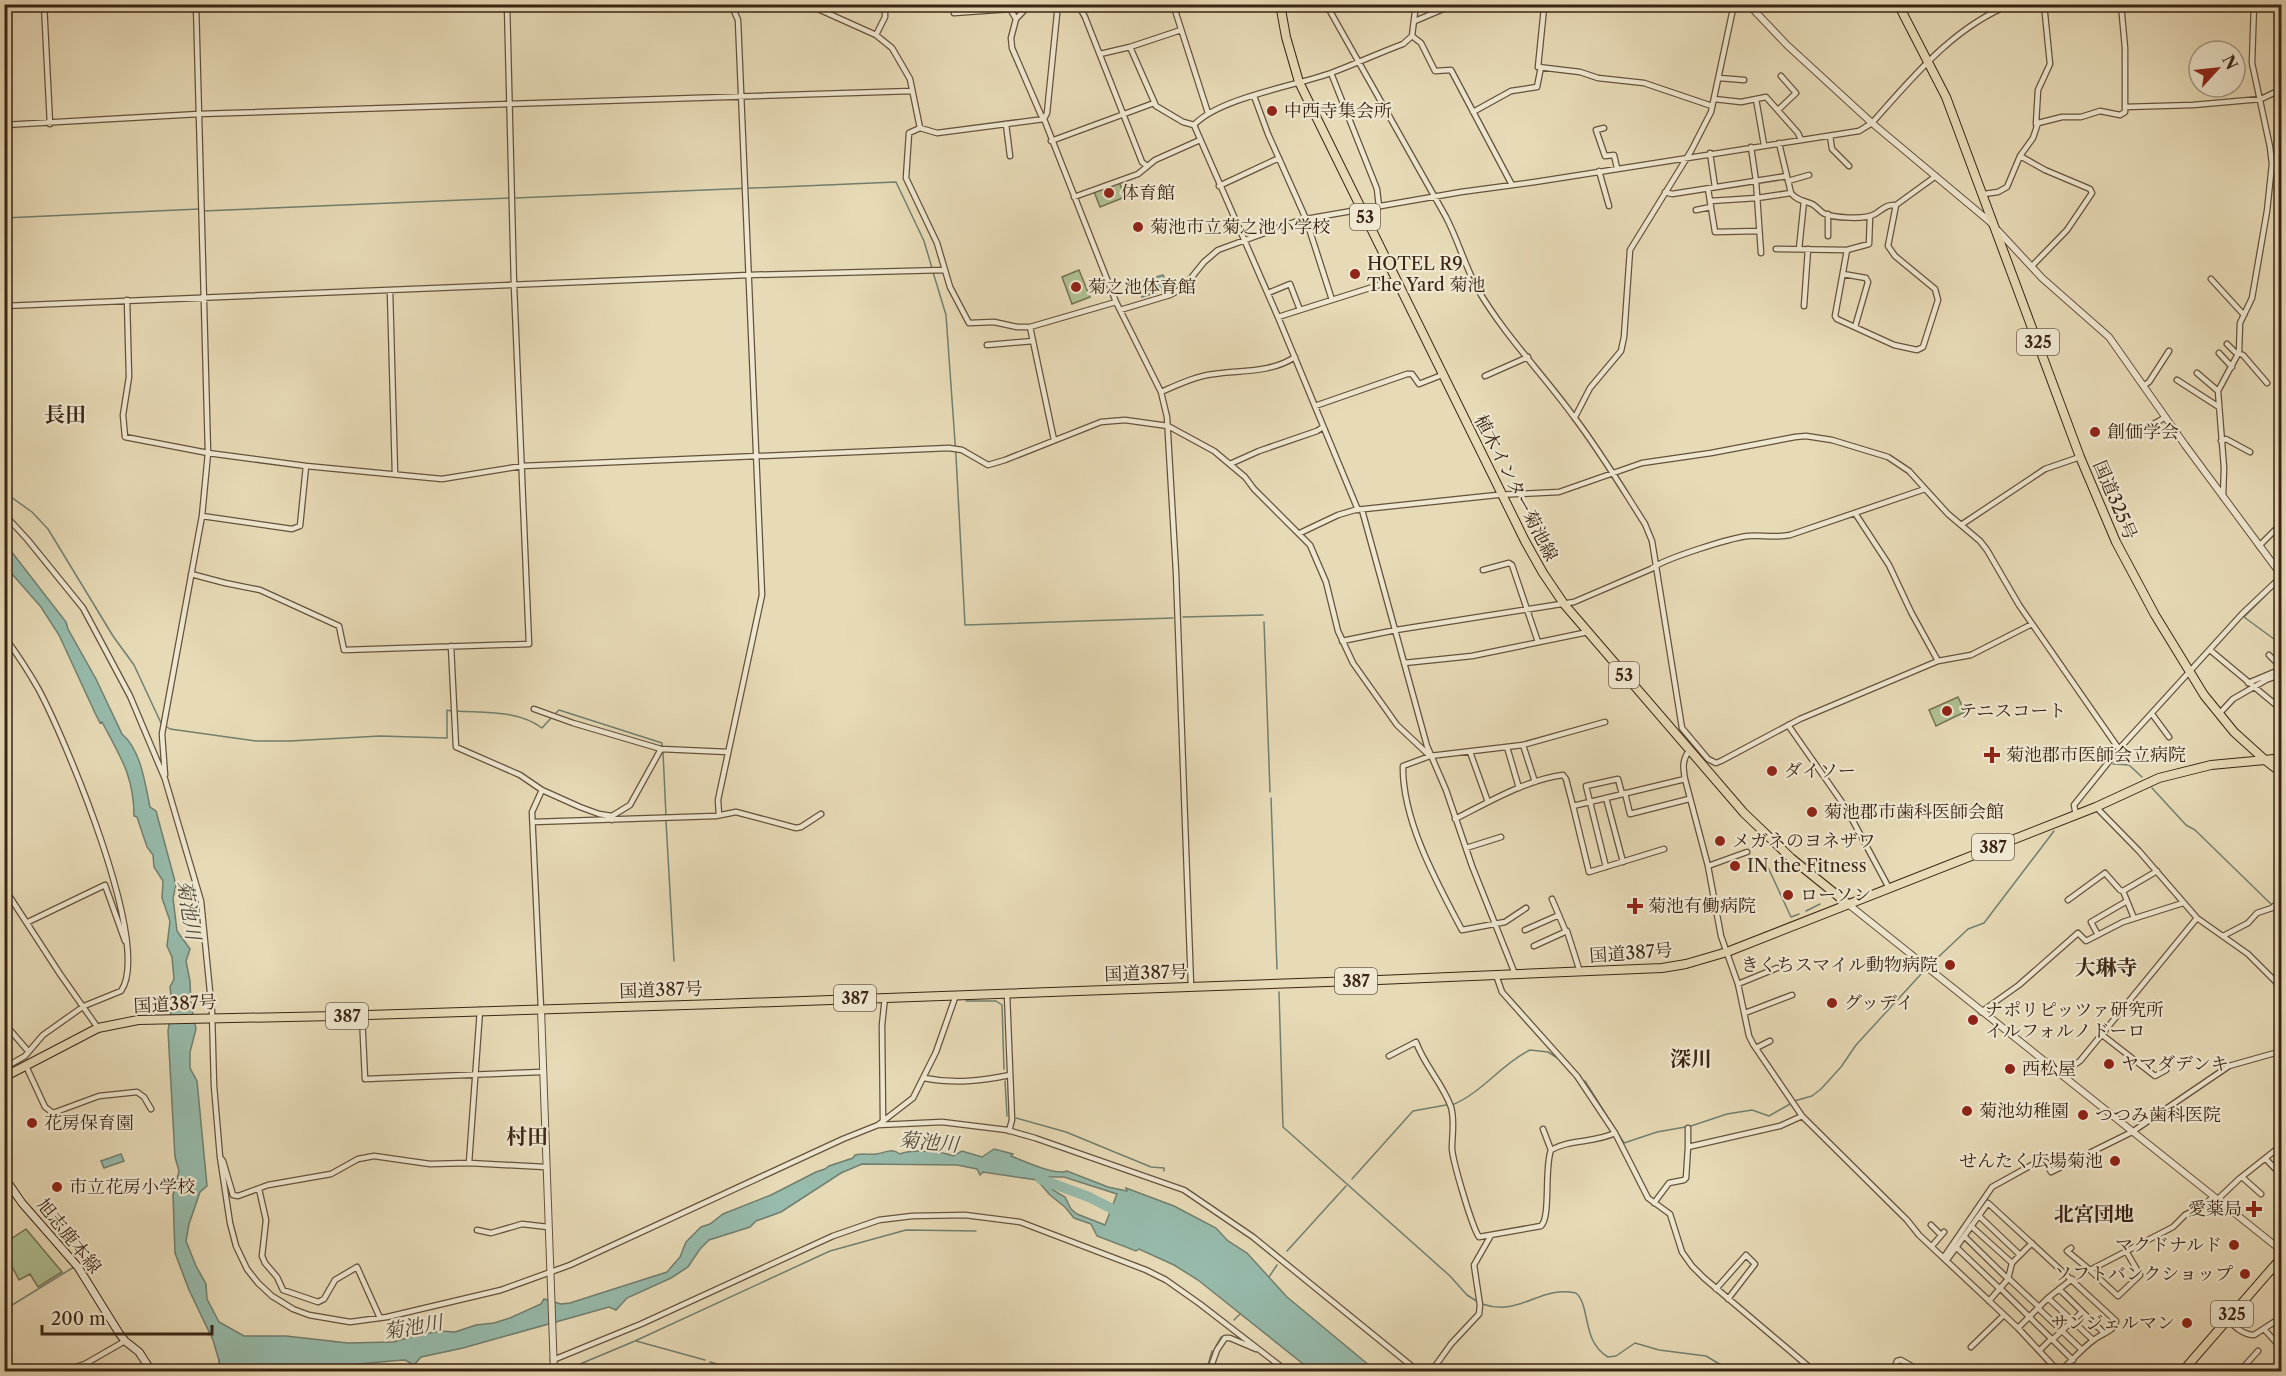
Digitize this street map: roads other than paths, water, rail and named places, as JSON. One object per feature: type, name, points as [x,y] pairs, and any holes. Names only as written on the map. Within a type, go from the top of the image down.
[{"type":"main road","name":"植木インター菊池線","points":[[1280,4],[1286,37],[1299,82],[1534,558],[1564,604],[1681,742],[1763,833],[1848,904]]},
{"type":"main road","name":"国道325号","points":[[1898,4],[1946,97],[2080,457],[2105,520],[2123,557],[2189,674],[2218,714],[2265,760],[2282,773]]},
{"type":"main road","name":"国道387号","points":[[4,1077],[98,1028],[121,1022],[152,1019],[362,1015],[1007,994],[1662,968],[1686,964],[1727,952],[2096,807],[2170,774],[2211,765],[2282,758]]},
{"type":"main road","name":"旭志鹿本線","points":[[4,1177],[22,1203],[78,1267],[125,1341],[139,1352],[152,1371]]},
{"type":"main road","name":"325","points":[[2182,1371],[2282,1257]]},
{"type":"street","points":[[44,4],[50,124]]},
{"type":"street","points":[[165,779],[162,734],[202,516],[208,453],[196,4]]},
{"type":"street","points":[[190,574],[225,584],[260,590],[339,626],[344,650],[529,644],[514,286],[507,4]]},
{"type":"street","points":[[720,815],[718,800],[762,595],[738,20],[731,4]]},
{"type":"street","points":[[807,4],[876,35],[892,48],[910,79],[920,128]]},
{"type":"street","points":[[876,35],[885,17],[885,4]]},
{"type":"street","points":[[1030,4],[1016,19],[1011,38],[1012,48],[1044,119],[1116,302],[1161,392],[1168,426],[1191,986]]},
{"type":"street","points":[[1044,119],[1058,4]]},
{"type":"street","points":[[1078,4],[1142,162],[1147,166]]},
{"type":"street","points":[[1173,4],[1208,113]]},
{"type":"street","points":[[1326,4],[1458,240],[1476,286],[1491,310],[1575,417],[1645,525],[1652,541],[1684,732],[1681,742]]},
{"type":"street","points":[[1194,125],[1208,113],[1254,96],[1331,73],[1403,44],[1412,36],[1416,4]]},
{"type":"street","points":[[1415,21],[1455,4]]},
{"type":"street","points":[[1500,4],[1544,8],[1554,8],[1558,4]]},
{"type":"street","points":[[1575,417],[1590,388],[1621,351],[1630,250],[1687,157],[1712,106],[1734,4]]},
{"type":"street","points":[[1748,4],[1787,45],[1872,123],[1996,227],[2060,294],[2109,337],[2282,576],[2242,614],[2119,749],[2074,805],[2076,815]]},
{"type":"street","points":[[1120,310],[1183,288],[1204,262],[1218,250],[1306,219],[1858,131],[1872,123],[1928,61],[1975,24],[2012,4]]},
{"type":"street","points":[[1984,195],[2007,187],[2020,156],[2033,138],[2038,90],[2050,64],[2044,4]]},
{"type":"street","points":[[2036,123],[2057,118],[2081,117],[2100,111],[2120,115],[2125,112],[2125,48],[2121,4]]},
{"type":"street","points":[[2223,497],[2224,468],[2218,390],[2239,352],[2240,323],[2252,298],[2257,276],[2271,173],[2270,147],[2252,63],[2254,4]]},
{"type":"street","points":[[954,13],[1006,8],[1010,9],[1016,19]]},
{"type":"street","points":[[1544,8],[1537,64],[1541,68],[1644,83],[1712,106]]},
{"type":"street","points":[[1100,54],[1130,47],[1181,30]]},
{"type":"street","points":[[1412,36],[1421,43],[1435,71],[1451,70],[1512,185]]},
{"type":"street","points":[[1130,47],[1154,104],[1171,116],[1194,125],[1360,510],[1430,756],[1446,790],[1515,974]]},
{"type":"street","points":[[1473,112],[1511,91],[1537,87],[1541,68]]},
{"type":"street","points":[[1331,73],[1377,189],[1379,207]]},
{"type":"street","points":[[1778,110],[1796,93],[1781,76]]},
{"type":"street","points":[[1719,78],[1744,80]]},
{"type":"street","points":[[2125,107],[2193,105],[2261,99],[2282,89]]},
{"type":"street","points":[[4,125],[199,114],[912,91]]},
{"type":"street","points":[[1254,96],[1306,219],[1332,300]]},
{"type":"street","points":[[1714,99],[1741,102],[1766,98],[1798,133],[1800,140]]},
{"type":"street","points":[[1756,99],[1764,145]]},
{"type":"street","points":[[1052,141],[1154,104]]},
{"type":"street","points":[[1044,119],[936,133],[920,128],[909,133],[906,178],[937,243],[950,287],[969,323],[994,322],[1030,327],[1116,302]]},
{"type":"street","points":[[1006,124],[1010,156]]},
{"type":"street","points":[[1604,128],[1596,130],[1605,156],[1614,155],[1617,168]]},
{"type":"street","points":[[1830,136],[1832,149],[1849,166]]},
{"type":"street","points":[[1074,197],[1138,174],[1155,160],[1200,140]]},
{"type":"street","points":[[1779,143],[1793,197],[1815,205],[1821,212],[1827,214],[1843,217],[1870,216],[1881,208],[1896,205],[1936,176]]},
{"type":"street","points":[[1751,147],[1761,253]]},
{"type":"street","points":[[1710,153],[1715,188]]},
{"type":"street","points":[[2020,156],[2045,170],[2090,189],[2091,193],[2067,230],[2032,266]]},
{"type":"street","points":[[1219,186],[1279,158]]},
{"type":"street","points":[[1599,171],[1609,206]]},
{"type":"street","points":[[1665,192],[1672,194],[1809,175]]},
{"type":"street","points":[[1708,189],[1715,232],[1759,231]]},
{"type":"street","points":[[1696,210],[1710,204],[1791,193]]},
{"type":"street","points":[[1799,249],[1804,201]]},
{"type":"street","points":[[1847,250],[1835,316],[1837,319],[1894,345],[1917,350],[1923,347],[1938,300],[1938,293],[1889,250],[1896,205]]},
{"type":"street","points":[[1827,214],[1828,236]]},
{"type":"street","points":[[1776,249],[1847,250],[1869,244],[1870,216]]},
{"type":"street","points":[[1804,306],[1808,249]]},
{"type":"street","points":[[4,306],[749,275],[944,270]]},
{"type":"street","points":[[1843,273],[1866,278],[1868,282],[1855,327]]},
{"type":"street","points":[[2211,279],[2244,315]]},
{"type":"street","points":[[1278,317],[1395,280]]},
{"type":"street","points":[[1268,293],[1290,284],[1300,310]]},
{"type":"street","points":[[390,291],[395,474]]},
{"type":"street","points":[[127,300],[129,377],[123,415],[125,437],[208,453],[306,466],[442,479],[522,466],[949,448],[962,450],[988,465],[1101,422],[1125,420],[1168,426],[1199,442],[1230,464],[1310,545],[1326,582],[1342,641],[1353,663],[1397,725],[1430,756]]},
{"type":"street","points":[[1030,327],[1054,440]]},
{"type":"street","points":[[987,345],[1033,341]]},
{"type":"street","points":[[2227,344],[2239,352],[2267,383]]},
{"type":"street","points":[[2143,386],[2149,382],[2169,351]]},
{"type":"street","points":[[2219,353],[2232,367]]},
{"type":"street","points":[[1161,392],[1211,374],[1252,371],[1285,363],[1295,357]]},
{"type":"street","points":[[1485,376],[1528,357]]},
{"type":"street","points":[[2197,373],[2218,390]]},
{"type":"street","points":[[1315,406],[1407,374],[1412,374],[1419,384],[1442,375]]},
{"type":"street","points":[[2177,380],[2219,407]]},
{"type":"street","points":[[2126,436],[2159,422],[2165,417]]},
{"type":"street","points":[[1230,464],[1323,427]]},
{"type":"street","points":[[1300,533],[1338,515],[1360,510],[1559,492],[1611,473],[1661,459],[1711,453],[1806,436],[1832,440],[1888,457],[1909,471],[1987,550],[2032,624],[2057,656],[2119,749]]},
{"type":"street","points":[[2222,441],[2226,439],[2250,452]]},
{"type":"street","points":[[1960,525],[2044,469],[2080,457]]},
{"type":"street","points":[[202,516],[292,528],[300,526],[306,466]]},
{"type":"street","points":[[1342,641],[1396,630],[1564,604],[1588,596],[1655,566],[1730,540],[1750,536],[1774,538],[1790,535],[1925,489]]},
{"type":"street","points":[[1855,513],[1889,564],[1938,662]]},
{"type":"street","points":[[4,514],[83,608],[130,696],[165,779],[201,901],[212,1017],[214,1086],[220,1157],[236,1246],[247,1269],[263,1288],[293,1309],[319,1318],[350,1322],[380,1318],[501,1290],[549,1272],[730,1192],[843,1138],[878,1125],[942,1122],[1009,1131],[1035,1138],[1184,1190],[1253,1237],[1419,1371]]},
{"type":"street","points":[[2259,546],[2282,523]]},
{"type":"street","points":[[1483,570],[1509,563],[1512,565],[1538,642]]},
{"type":"street","points":[[1684,732],[1708,759],[1716,763],[1788,725],[1851,696],[1938,662],[1971,655],[2032,624]]},
{"type":"street","points":[[1404,663],[1472,656],[1588,632]]},
{"type":"street","points":[[4,636],[39,691],[78,777],[105,854],[128,948],[126,979],[121,991],[82,1007],[57,1023],[28,1051],[26,1056],[4,1068]]},
{"type":"street","points":[[451,646],[456,747],[520,776],[542,790],[612,818]]},
{"type":"street","points":[[2210,650],[2282,710]]},
{"type":"street","points":[[2218,714],[2250,685],[2279,670],[2281,667],[2269,656]]},
{"type":"street","points":[[2250,685],[2282,674]]},
{"type":"street","points":[[534,709],[661,749],[728,752]]},
{"type":"street","points":[[2152,714],[2169,737]]},
{"type":"street","points":[[1526,908],[1512,919],[1462,930],[1428,864],[1409,808],[1402,766],[1430,756],[1523,745],[1605,722]]},
{"type":"street","points":[[1788,725],[1846,808],[1889,888]]},
{"type":"street","points":[[1523,745],[1535,782]]},
{"type":"street","points":[[1507,747],[1519,788]]},
{"type":"street","points":[[612,818],[630,805],[661,749]]},
{"type":"street","points":[[1689,751],[1683,766],[1689,799],[1708,866],[1721,936],[1738,984],[1749,1035],[1802,1116],[1907,1220],[1919,1235],[2019,1328],[2059,1371],[2093,1340],[2115,1326],[2116,1321],[1988,1203],[1945,1259]]},
{"type":"street","points":[[1470,752],[1488,802]]},
{"type":"street","points":[[1455,819],[1519,788],[1563,775],[1566,779],[1589,872],[1664,849]]},
{"type":"street","points":[[1606,867],[1586,786],[1618,779],[1630,814],[1689,799]]},
{"type":"street","points":[[1573,806],[1685,779]]},
{"type":"street","points":[[542,790],[532,812],[554,1371]]},
{"type":"street","points":[[1606,798],[1623,862]]},
{"type":"street","points":[[2096,807],[2139,851],[2197,918],[2248,954],[2282,988]]},
{"type":"street","points":[[533,822],[720,815],[736,812],[796,828],[821,814]]},
{"type":"street","points":[[1466,848],[1501,837]]},
{"type":"street","points":[[1708,866],[1748,852]]},
{"type":"street","points":[[2123,891],[2157,871]]},
{"type":"street","points":[[2068,900],[2105,873],[2123,891],[2134,918]]},
{"type":"street","points":[[27,922],[105,885],[128,948]]},
{"type":"street","points":[[4,888],[98,1028]]},
{"type":"street","points":[[1552,899],[1580,972]]},
{"type":"street","points":[[2223,936],[2248,923],[2257,913],[2272,908],[2282,899]]},
{"type":"street","points":[[2098,934],[2091,922],[2127,901]]},
{"type":"street","points":[[1982,1012],[2019,985],[2078,933],[2086,941],[2134,918],[2183,903]]},
{"type":"street","points":[[1848,904],[2282,1251]]},
{"type":"street","points":[[1525,930],[1558,915]]},
{"type":"street","points":[[2060,1075],[2080,1060],[2197,918]]},
{"type":"street","points":[[1534,946],[1566,932]]},
{"type":"street","points":[[1738,984],[1777,968]]},
{"type":"street","points":[[1496,975],[1502,992],[1573,1071],[1615,1133],[1648,1198],[1673,1219],[1680,1247],[1688,1262],[1716,1289],[1815,1371]]},
{"type":"street","points":[[1007,994],[1012,1120],[1009,1131]]},
{"type":"street","points":[[878,1125],[907,1104],[917,1093],[956,995]]},
{"type":"street","points":[[1745,1013],[1792,995]]},
{"type":"street","points":[[883,1120],[882,1025],[885,997]]},
{"type":"street","points":[[469,1163],[480,1010]]},
{"type":"street","points":[[362,1015],[365,1078],[542,1072]]},
{"type":"street","points":[[4,1023],[28,1051]]},
{"type":"street","points":[[2101,1034],[2155,1076],[2166,1070]]},
{"type":"street","points":[[1756,1048],[1770,1041]]},
{"type":"street","points":[[1389,1056],[1416,1042],[1450,1107],[1454,1120],[1453,1154],[1476,1234],[1483,1238],[1538,1227],[1545,1223],[1546,1177],[1551,1150],[1544,1129]]},
{"type":"street","points":[[1945,1259],[1992,1187],[2039,1161],[2046,1162],[2051,1172],[2132,1132],[2229,1066],[2282,1051]]},
{"type":"street","points":[[26,1066],[45,1107],[53,1113],[99,1096],[137,1092],[144,1097],[151,1109]]},
{"type":"street","points":[[924,1078],[963,1082],[1010,1075]]},
{"type":"street","points":[[1688,1147],[1780,1126],[1802,1116]]},
{"type":"street","points":[[1654,1203],[1669,1183],[1686,1178],[1688,1128]]},
{"type":"street","points":[[1551,1150],[1569,1144],[1601,1139],[1615,1133]]},
{"type":"street","points":[[2090,1270],[2173,1227],[2185,1215],[2215,1199],[2282,1145]]},
{"type":"street","points":[[220,1157],[224,1161],[233,1195],[237,1196],[259,1189],[331,1174],[358,1159],[374,1156],[430,1164],[469,1163],[545,1167]]},
{"type":"street","points":[[2266,1159],[2282,1176]]},
{"type":"street","points":[[2242,1177],[2260,1194]]},
{"type":"street","points":[[259,1189],[266,1220],[262,1256],[283,1290],[318,1302],[324,1299],[335,1280],[357,1267],[380,1318]]},
{"type":"street","points":[[553,1360],[641,1324],[833,1236],[879,1220],[912,1216],[965,1215],[1020,1222],[1146,1270],[1181,1291],[1288,1371]]},
{"type":"street","points":[[1979,1216],[2020,1255]]},
{"type":"street","points":[[477,1230],[491,1233],[522,1224],[548,1227]]},
{"type":"street","points":[[1931,1225],[1943,1233],[1932,1246]]},
{"type":"street","points":[[1971,1226],[2012,1263]]},
{"type":"street","points":[[1439,1371],[1436,1365],[1451,1344],[1477,1317],[1479,1303],[1474,1264],[1485,1244],[1493,1236]]},
{"type":"street","points":[[1964,1236],[2082,1350]]},
{"type":"street","points":[[1989,1301],[2008,1278],[2012,1263],[2032,1243]]},
{"type":"street","points":[[1956,1246],[2073,1360]]},
{"type":"street","points":[[2067,1251],[2118,1296],[2140,1275],[2126,1251]]},
{"type":"street","points":[[1716,1289],[1746,1255],[1755,1264],[1728,1299]]},
{"type":"street","points":[[2019,1328],[2048,1298],[2072,1279]]},
{"type":"street","points":[[2059,1289],[2104,1334]]},
{"type":"street","points":[[2048,1298],[2093,1340]]},
{"type":"street","points":[[2040,1350],[2082,1312]]},
{"type":"street","points":[[1971,1347],[2004,1315]]},
{"type":"street","points":[[2228,1319],[2249,1335],[2254,1335],[2282,1317]]},
{"type":"street","points":[[2264,1329],[2282,1349]]},
{"type":"street","points":[[1209,1371],[1217,1350],[1225,1338],[1264,1352]]},
{"type":"street","points":[[60,1371],[84,1365],[125,1341]]},
{"type":"street","points":[[2239,1371],[2258,1351]]},
{"type":"street","points":[[1893,1371],[1897,1362],[1901,1360],[1922,1371]]},
{"type":"waterway","points":[[515,198],[896,182],[924,241],[932,268]]},
{"type":"waterway","points":[[203,211],[510,198]]},
{"type":"waterway","points":[[4,218],[199,209]]},
{"type":"waterway","points":[[933,272],[946,315],[965,625],[1173,618]]},
{"type":"waterway","points":[[4,492],[32,512],[48,529],[113,636],[134,665],[161,723],[170,729],[256,741],[380,736],[447,738],[447,710],[451,711]]},
{"type":"waterway","points":[[2267,594],[2244,617],[2282,645]]},
{"type":"waterway","points":[[1183,617],[1263,615]]},
{"type":"waterway","points":[[1264,622],[1270,792]]},
{"type":"waterway","points":[[555,714],[559,710],[662,743],[662,747]]},
{"type":"waterway","points":[[456,711],[512,715],[533,722],[542,728],[552,717]]},
{"type":"waterway","points":[[663,752],[666,816]]},
{"type":"waterway","points":[[2113,764],[2129,765],[2142,777]]},
{"type":"waterway","points":[[2152,788],[2186,825],[2195,830],[2272,905]]},
{"type":"waterway","points":[[1271,798],[1277,969]]},
{"type":"waterway","points":[[666,821],[674,961]]},
{"type":"waterway","points":[[1932,963],[1968,929],[1984,923],[2054,831]]},
{"type":"waterway","points":[[1766,863],[1791,917],[1799,914]]},
{"type":"waterway","points":[[1806,911],[1820,904]]},
{"type":"waterway","points":[[2276,908],[2282,914]]},
{"type":"waterway","points":[[1794,1101],[1812,1096],[1821,1089],[1841,1067],[1856,1045],[1922,973]]},
{"type":"waterway","points":[[1279,992],[1283,1127],[1450,1276],[1467,1295],[1478,1302]]},
{"type":"waterway","points":[[966,1001],[996,1001],[1002,1005],[1004,1069]]},
{"type":"waterway","points":[[1452,1105],[1473,1093],[1530,1050],[1548,1052],[1559,1059]]},
{"type":"waterway","points":[[1564,1065],[1571,1073]]},
{"type":"waterway","points":[[1005,1081],[1007,1116]]},
{"type":"waterway","points":[[1585,1081],[1624,1143],[1727,1114],[1752,1110],[1769,1116],[1790,1104]]},
{"type":"waterway","points":[[1352,1179],[1413,1111],[1446,1105]]},
{"type":"waterway","points":[[1016,1118],[1066,1132],[1151,1167],[1164,1168],[1164,1171]]},
{"type":"waterway","name":"菊池川","points":[[1040,1179],[1089,1197],[1122,1214]]},
{"type":"waterway","points":[[1287,1251],[1346,1186]]},
{"type":"waterway","points":[[561,1372],[635,1341],[830,1251],[906,1230],[976,1231]]},
{"type":"waterway","points":[[1269,1277],[1277,1265]]},
{"type":"waterway","points":[[4,1310],[74,1267]]},
{"type":"waterway","points":[[1482,1304],[1508,1307],[1551,1293],[1576,1293],[1584,1306],[1594,1342],[1599,1350],[1608,1357],[1616,1356],[1635,1343],[1659,1350],[1706,1356],[1733,1372]]},
{"type":"waterway","points":[[1234,1320],[1240,1314]]},
{"type":"waterway","points":[[1216,1346],[1221,1337]]},
{"type":"waterway","points":[[636,1341],[705,1360]]},
{"type":"waterway","points":[[1206,1372],[1212,1351]]},
{"type":"waterway","points":[[219,1360],[219,1372]]},
{"type":"waterway","points":[[710,1362],[745,1372]]},
{"type":"place","name":"中西寺集会所","points":[[1272,111]]},
{"type":"place","name":"体育館","points":[[1109,193]]},
{"type":"place","name":"菊池市立菊之池小学校","points":[[1138,227]]},
{"type":"place","name":"HOTEL R9 The Yard 菊池","points":[[1355,274]]},
{"type":"place","name":"菊之池体育館","points":[[1076,287]]},
{"type":"place","name":"創価学会","points":[[2095,432]]},
{"type":"place","name":"テニスコート","points":[[1947,711]]},
{"type":"place","name":"菊池郡市医師会立病院","points":[[1992,755]]},
{"type":"place","name":"ダイソー","points":[[1772,771]]},
{"type":"place","name":"菊池郡市歯科医師会館","points":[[1812,812]]},
{"type":"place","name":"メガネのヨネザワ","points":[[1720,841]]},
{"type":"place","name":"IN the Fitness","points":[[1735,866]]},
{"type":"place","name":"ローソン","points":[[1788,895]]},
{"type":"place","name":"菊池有働病院","points":[[1635,906]]},
{"type":"place","name":"きくちスマイル動物病院","points":[[1950,965]]},
{"type":"place","name":"グッデイ","points":[[1832,1003]]},
{"type":"place","name":"ナポリピッツァ研究所 イルフォルノドーロ","points":[[1973,1020]]},
{"type":"place","name":"ヤマダデンキ","points":[[2109,1064]]},
{"type":"place","name":"西松屋","points":[[2010,1069]]},
{"type":"place","name":"菊池幼稚園","points":[[1967,1111]]},
{"type":"place","name":"つつみ歯科医院","points":[[2083,1115]]},
{"type":"place","name":"花房保育園","points":[[32,1123]]},
{"type":"place","name":"せんたく広場菊池","points":[[2115,1161]]},
{"type":"place","name":"市立花房小学校","points":[[57,1187]]},
{"type":"place","name":"愛薬局","points":[[2254,1209]]},
{"type":"place","name":"マクドナルド","points":[[2234,1245]]},
{"type":"place","name":"ソフトバンクショップ","points":[[2245,1274]]},
{"type":"place","name":"サンジェルマン","points":[[2187,1323]]},
{"type":"district","name":"長田","points":[[65,414]]},
{"type":"district","name":"大琳寺","points":[[2106,967]]},
{"type":"district","name":"深川","points":[[1691,1058]]},
{"type":"district","name":"村田","points":[[527,1136]]},
{"type":"district","name":"北宮団地","points":[[2094,1214]]}]
